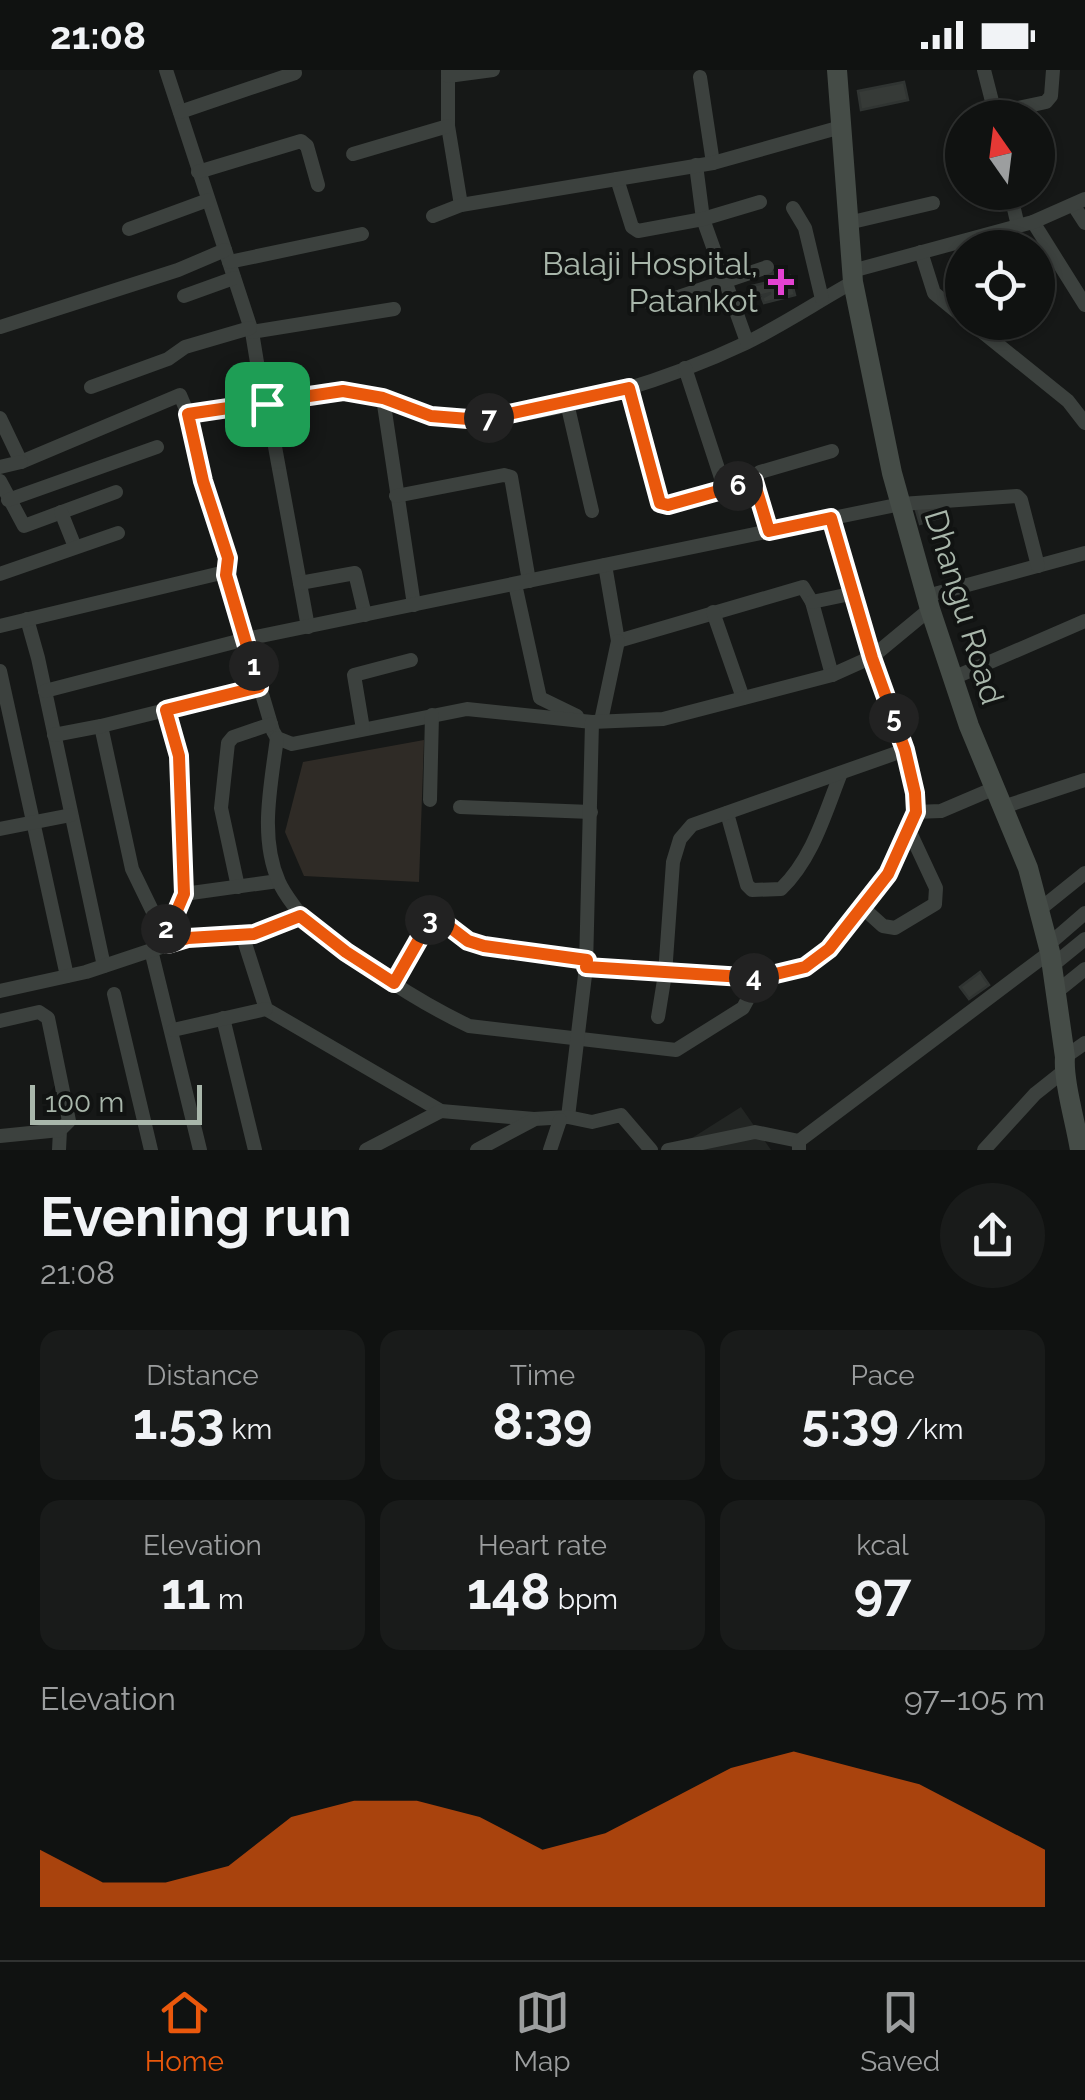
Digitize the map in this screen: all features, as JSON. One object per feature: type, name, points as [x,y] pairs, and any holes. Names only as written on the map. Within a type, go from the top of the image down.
[{"type":"street","points":[[166,70],[251,330],[308,627]]},
{"type":"street","points":[[461,205],[448,126],[448,73],[494,70]]},
{"type":"street","name":"Dhangu Road","points":[[837,70],[852,276],[901,504],[953,678],[1028,868],[1050,954],[1064,1064],[1079,1099],[1080,1150]]},
{"type":"street","points":[[984,70],[991,100]]},
{"type":"street","points":[[1048,100],[1053,70]]},
{"type":"street","points":[[180,112],[296,73]]},
{"type":"street","points":[[700,77],[713,162]]},
{"type":"street","points":[[353,154],[448,126]]},
{"type":"street","points":[[432,216],[461,205],[696,166],[841,127]]},
{"type":"street","points":[[198,172],[300,141],[307,146],[318,185]]},
{"type":"street","points":[[696,166],[703,218],[747,342]]},
{"type":"street","points":[[617,178],[634,230],[703,218],[760,202]]},
{"type":"street","points":[[129,229],[208,200]]},
{"type":"street","points":[[188,414],[343,391],[383,398],[431,416],[481,420],[567,404],[629,388],[747,342],[822,299],[852,276],[921,252],[1025,224],[1079,202],[1085,223]]},
{"type":"street","points":[[848,224],[933,203]]},
{"type":"street","points":[[792,208],[805,228],[822,299]]},
{"type":"street","points":[[1018,210],[1085,304]]},
{"type":"street","points":[[0,327],[227,256],[362,234]]},
{"type":"street","points":[[921,252],[934,293],[945,302]]},
{"type":"street","points":[[652,306],[767,268]]},
{"type":"street","points":[[184,296],[234,278]]},
{"type":"street","points":[[92,388],[168,359],[185,347],[251,330],[394,309]]},
{"type":"street","points":[[992,340],[1068,401],[1085,424]]},
{"type":"street","points":[[685,368],[726,490]]},
{"type":"street","points":[[629,388],[660,503],[668,505],[726,490],[754,481],[760,472],[832,451]]},
{"type":"street","points":[[0,467],[21,462],[180,395],[184,398],[203,481],[228,558],[226,575],[274,731],[267,814],[278,881],[300,916],[346,952],[438,1012],[469,1026],[668,1050],[683,1048],[743,1008],[759,978]]},
{"type":"street","points":[[383,398],[414,604]]},
{"type":"street","points":[[567,404],[592,511]]},
{"type":"street","points":[[0,418],[21,462]]},
{"type":"street","points":[[8,500],[157,447]]},
{"type":"street","points":[[396,496],[504,475],[511,478],[540,698],[596,722]]},
{"type":"street","points":[[0,481],[22,525],[116,492]]},
{"type":"street","points":[[754,481],[769,531]]},
{"type":"street","points":[[45,690],[246,639],[901,504],[1018,496],[1038,566]]},
{"type":"street","points":[[61,512],[75,546]]},
{"type":"street","points":[[394,983],[433,918],[442,919],[468,941],[484,946],[665,974],[759,978],[805,967],[817,960],[888,874],[916,812],[905,750],[872,658],[831,518]]},
{"type":"street","points":[[0,574],[118,533]]},
{"type":"street","points":[[238,887],[221,808],[228,743],[234,737],[274,731],[292,744],[468,710],[596,722],[662,719],[832,675],[872,658],[928,603],[1085,553]]},
{"type":"street","points":[[550,1150],[564,1118],[587,963],[596,722],[618,641],[604,565]]},
{"type":"street","points":[[0,626],[215,572],[226,575]]},
{"type":"street","points":[[300,582],[354,572],[365,615]]},
{"type":"street","points":[[618,641],[800,586],[812,602],[832,675]]},
{"type":"street","points":[[812,602],[854,593]]},
{"type":"street","points":[[713,612],[743,698]]},
{"type":"street","points":[[27,619],[104,966]]},
{"type":"street","points":[[953,678],[1085,621]]},
{"type":"street","points":[[363,729],[354,675],[410,660]]},
{"type":"street","points":[[0,671],[67,976]]},
{"type":"street","points":[[54,735],[259,687]]},
{"type":"street","points":[[58,1150],[60,1130],[68,1121],[48,1018],[39,1012],[2,1020],[0,992],[104,966],[151,950],[165,938],[184,894],[179,756],[166,710]]},
{"type":"street","points":[[430,800],[432,715]]},
{"type":"street","points":[[101,726],[132,869],[165,938]]},
{"type":"street","points":[[658,1017],[676,848],[685,831],[692,825],[905,750]]},
{"type":"street","points":[[727,813],[747,885],[752,890],[781,888],[807,856],[841,773]]},
{"type":"street","points":[[916,812],[941,811],[1085,780]]},
{"type":"street","points":[[460,807],[591,812]]},
{"type":"street","points":[[0,830],[71,815]]},
{"type":"street","points":[[862,908],[883,926],[895,928],[936,904],[936,888],[908,828]]},
{"type":"street","points":[[1039,910],[1085,873]]},
{"type":"street","points":[[184,894],[278,881]]},
{"type":"street","points":[[668,1150],[755,1132],[799,1146],[1050,954],[1085,913]]},
{"type":"street","points":[[165,938],[254,934],[300,916]]},
{"type":"street","points":[[242,934],[266,1009],[441,1111],[592,1122],[621,1116],[651,1150]]},
{"type":"street","points":[[1050,954],[1085,939]]},
{"type":"street","points":[[151,950],[200,1150]]},
{"type":"street","points":[[1054,994],[1085,969]]},
{"type":"street","points":[[114,994],[151,1150]]},
{"type":"street","points":[[173,1030],[266,1009]]},
{"type":"street","points":[[223,1018],[255,1150]]},
{"type":"street","points":[[984,1150],[1085,1043]]},
{"type":"street","points":[[366,1150],[441,1111]]},
{"type":"street","points":[[477,1150],[534,1120]]},
{"type":"street","points":[[0,1136],[60,1130]]},
{"type":"shaded area","points":[[424,740],[419,882],[304,876],[285,832],[303,762]]},
{"type":"shaded area","points":[[741,1107],[771,1150],[673,1150]]},
{"type":"building","points":[[904,82],[908,100],[861,110],[858,91]]},
{"type":"building","points":[[780,270],[782,278],[790,276],[795,295],[764,303],[762,298],[771,293],[755,297],[752,286],[768,282],[765,274]]},
{"type":"building","points":[[940,499],[945,516],[920,524],[915,507]]},
{"type":"building","points":[[980,972],[989,985],[969,999],[960,987]]},
{"type":"place","name":"Balaji Hospital, Patankot","points":[[781,282]]},
{"type":"route","points":[[629,388],[660,503],[668,505],[754,481],[769,531],[831,518],[872,658],[905,750],[917,804],[888,874],[829,949],[805,967],[759,978],[665,974],[586,967],[587,960],[473,944],[442,919],[433,918],[394,983],[300,916],[254,934],[188,938],[168,944],[162,932],[172,922],[184,894],[179,756],[166,710],[259,687],[226,575],[228,558],[203,481],[188,414],[267,404],[343,391],[383,398],[431,416],[481,420],[629,388]]}]
